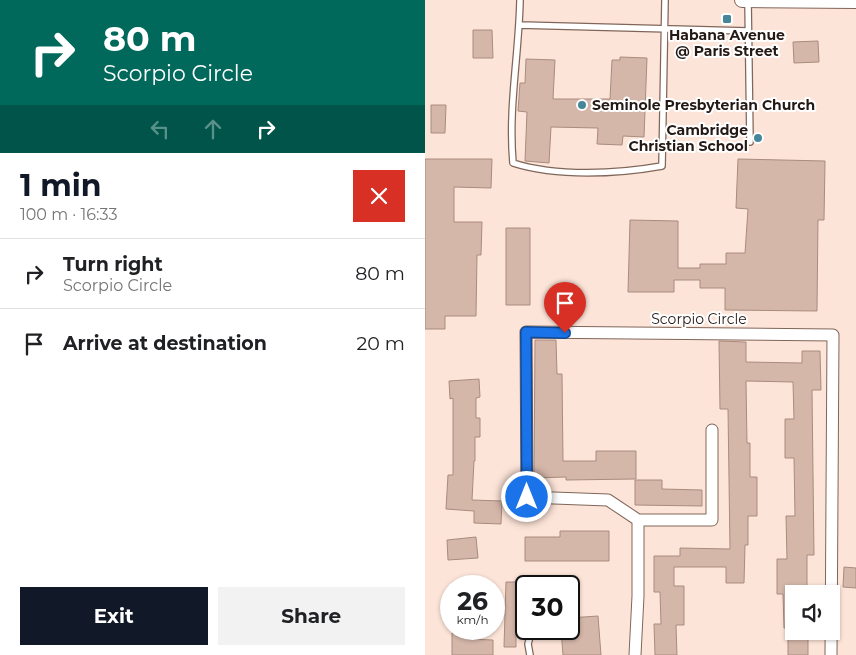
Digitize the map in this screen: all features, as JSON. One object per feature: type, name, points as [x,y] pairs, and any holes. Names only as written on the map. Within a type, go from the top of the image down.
[{"type":"street","points":[[743,0],[856,1]]},
{"type":"street","name":"Scorpio Circle","points":[[638,520],[608,500],[527,497],[526,332],[833,335],[831,655]]},
{"type":"street","points":[[635,655],[638,520],[712,520],[712,430]]},
{"type":"lane","points":[[520,0],[512,105],[513,163],[540,170],[603,172],[639,170],[663,166],[665,0]]},
{"type":"lane","points":[[748,0],[750,142]]},
{"type":"lane","points":[[519,25],[749,31]]},
{"type":"lane","points":[[529,640],[530,655]]},
{"type":"building","points":[[473,30],[492,30],[493,58],[473,58]]},
{"type":"building","points":[[818,41],[819,62],[794,63],[793,42]]},
{"type":"building","name":"Seminole Presbyterian Church","points":[[620,57],[647,58],[644,137],[623,136],[622,145],[597,144],[598,128],[551,127],[549,163],[525,161],[527,112],[518,111],[520,83],[525,83],[526,59],[555,60],[553,99],[610,99],[612,60],[620,60]]},
{"type":"building","points":[[431,105],[446,105],[445,133],[431,133]]},
{"type":"building","points":[[425,159],[492,159],[491,188],[454,187],[454,222],[482,222],[481,255],[477,255],[476,316],[445,316],[445,329],[425,329]]},
{"type":"building","points":[[738,159],[825,161],[824,220],[818,220],[817,311],[725,310],[725,288],[700,288],[700,280],[674,280],[674,292],[628,292],[630,220],[678,221],[678,268],[700,268],[700,264],[726,264],[726,253],[745,253],[748,209],[736,208]]},
{"type":"building","points":[[506,228],[530,228],[530,305],[506,305]]},
{"type":"building","points":[[535,340],[556,340],[557,374],[562,374],[563,461],[596,461],[596,451],[636,451],[636,479],[566,480],[566,477],[534,478]]},
{"type":"building","points":[[719,341],[746,342],[746,362],[802,363],[802,351],[820,351],[821,390],[812,390],[814,555],[807,555],[807,585],[785,585],[784,628],[783,594],[777,594],[777,559],[787,559],[786,516],[795,516],[794,458],[785,458],[785,419],[794,419],[793,382],[746,381],[747,443],[750,443],[750,477],[757,477],[757,516],[748,516],[748,545],[745,545],[744,583],[726,583],[726,567],[674,567],[674,586],[684,586],[684,625],[676,625],[677,655],[655,655],[654,624],[661,624],[660,592],[654,592],[654,556],[680,556],[680,548],[730,549],[728,409],[720,409]]},
{"type":"building","points":[[479,379],[480,397],[476,398],[476,418],[480,418],[480,437],[475,437],[472,500],[502,501],[501,524],[474,523],[474,511],[446,509],[448,475],[453,475],[453,398],[450,399],[449,381]]},
{"type":"building","points":[[635,480],[662,480],[662,489],[702,490],[702,506],[635,505]]},
{"type":"building","points":[[560,531],[609,531],[609,561],[525,561],[525,537],[560,537]]},
{"type":"building","points":[[476,537],[478,558],[448,560],[447,540]]},
{"type":"building","points":[[844,567],[856,568],[856,588],[843,587]]},
{"type":"building","points":[[506,582],[515,582],[516,647],[504,647]]},
{"type":"building","points":[[598,616],[601,655],[563,655],[562,640],[580,640],[580,617]]},
{"type":"building","points":[[452,640],[493,640],[493,655],[452,655]]},
{"type":"building","points":[[788,640],[808,640],[808,655],[788,655]]},
{"type":"place","name":"Habana Avenue @ Paris Street","points":[[727,19]]},
{"type":"place","name":"Seminole Presbyterian Church","points":[[582,105]]},
{"type":"place","name":"Cambridge Christian School","points":[[758,138]]},
{"type":"route","points":[[527,497],[526,332],[565,333]]}]
